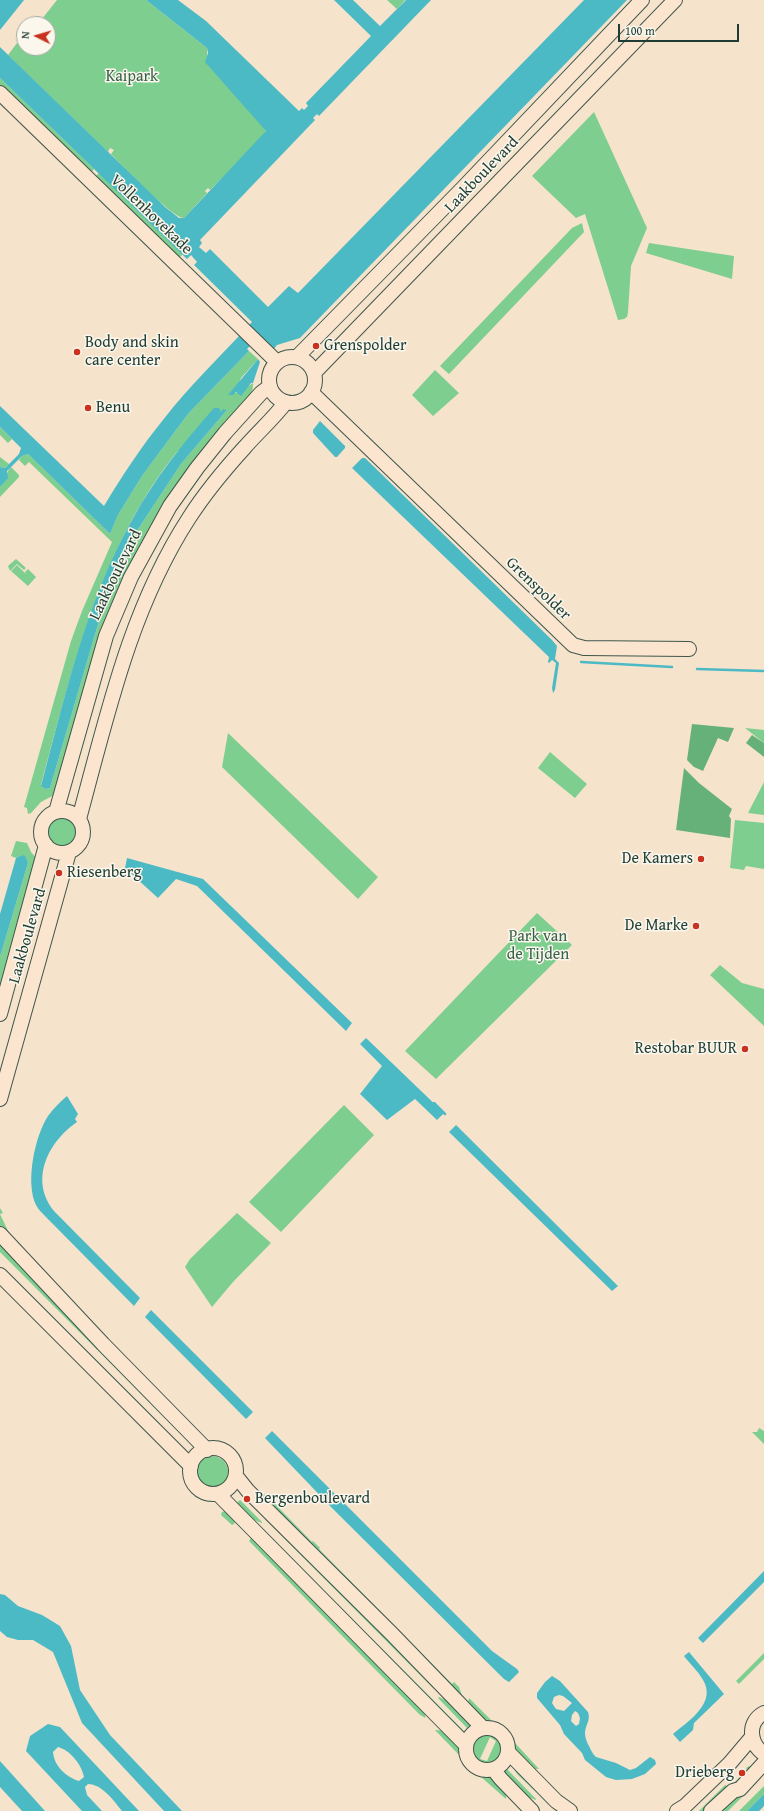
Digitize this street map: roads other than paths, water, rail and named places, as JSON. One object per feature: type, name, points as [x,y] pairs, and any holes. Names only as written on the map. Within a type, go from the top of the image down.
[{"type":"main road","name":"Laakboulevard","points":[[297,357],[462,189],[642,0]]},
{"type":"main road","name":"Laakboulevard","points":[[314,373],[674,0]]},
{"type":"main road","name":"Vollenhovekade","points":[[0,93],[277,362]]},
{"type":"main road","points":[[297,357],[306,362],[314,373],[315,380],[311,392],[300,401],[286,402],[279,399],[270,386],[269,377],[277,362],[283,359],[297,357]]},
{"type":"main road","name":"Laakboulevard","points":[[56,812],[106,636],[130,577],[170,506],[193,474],[225,433],[261,393],[270,386]]},
{"type":"main road","name":"Grenspolder","points":[[311,392],[573,645],[584,648],[689,650]]},
{"type":"main road","points":[[79,819],[121,666],[166,556],[190,517],[215,483],[286,402]]},
{"type":"main road","points":[[67,811],[79,819],[83,827],[83,836],[78,846],[69,852],[54,851],[46,845],[43,840],[42,827],[50,815],[56,812],[67,811]]},
{"type":"main road","name":"Laakboulevard","points":[[0,1014],[46,845]]},
{"type":"main road","name":"Laakboulevard","points":[[0,1099],[69,852]]},
{"type":"main road","points":[[0,1234],[103,1344],[207,1450]]},
{"type":"main road","points":[[0,1275],[191,1466]]},
{"type":"main road","points":[[220,1449],[230,1454],[236,1468],[236,1476],[231,1486],[218,1494],[210,1494],[197,1488],[192,1481],[191,1466],[196,1456],[207,1450],[220,1449]]},
{"type":"main road","points":[[236,1476],[248,1491],[392,1634],[483,1728]]},
{"type":"main road","points":[[218,1494],[466,1746]]},
{"type":"main road","points":[[677,1811],[685,1806],[730,1763],[752,1736],[753,1724],[761,1714]]},
{"type":"main road","points":[[761,1714],[759,1739],[763,1751]]},
{"type":"main road","points":[[483,1728],[494,1729],[502,1734],[507,1743],[508,1752],[503,1762],[493,1769],[482,1769],[473,1764],[467,1754],[466,1746],[471,1735],[483,1728]]},
{"type":"main road","points":[[752,1736],[763,1751]]},
{"type":"main road","points":[[733,1792],[763,1751]]},
{"type":"main road","points":[[508,1752],[556,1801],[570,1811]]},
{"type":"main road","points":[[711,1811],[733,1792],[740,1789],[764,1763]]},
{"type":"main road","points":[[493,1769],[532,1811]]},
{"type":"water","points":[[0,0],[24,0],[0,30]]},
{"type":"water","points":[[146,0],[178,0],[206,21],[299,111],[302,108],[304,110],[308,106],[306,103],[371,36],[334,0],[353,0],[380,26],[406,0],[431,0],[319,116],[317,114],[313,118],[315,120],[200,240],[202,243],[199,247],[206,253],[210,249],[268,307],[289,286],[298,293],[584,0],[627,0],[300,338],[277,345],[273,350],[259,337],[247,349],[249,351],[188,414],[142,476],[118,515],[110,534],[28,454],[22,456],[7,471],[8,478],[0,487],[0,467],[5,468],[19,454],[21,448],[0,427],[0,406],[104,506],[139,451],[173,407],[252,322],[194,265],[197,262],[191,255],[187,259],[0,78],[0,47],[165,207],[179,218],[184,218],[266,131],[205,62],[208,53],[207,48]]},
{"type":"water","points":[[258,359],[260,362],[253,383],[251,383],[241,396],[236,392],[233,395],[228,395]]},
{"type":"water","points":[[214,408],[219,408],[221,412],[223,409],[227,410],[181,464],[127,546],[114,577],[96,631],[50,788],[46,789],[41,786],[78,650],[89,616],[116,551],[132,520],[159,476],[191,434]]},
{"type":"water","points":[[320,421],[345,446],[337,457],[335,457],[313,433],[313,430]]},
{"type":"water","points":[[362,458],[365,458],[557,646],[555,659],[559,663],[555,690],[553,693],[552,688],[556,663],[552,660],[549,663],[549,657],[352,468]]},
{"type":"water","points":[[22,855],[25,856],[28,863],[0,957],[0,914],[16,858]]},
{"type":"water","points":[[127,858],[203,879],[352,1023],[346,1031],[197,886],[176,879],[158,898],[125,868]]},
{"type":"water","points":[[366,1038],[444,1113],[437,1120],[415,1099],[387,1120],[360,1094],[382,1066],[360,1044]]},
{"type":"water","points":[[67,1096],[78,1114],[75,1119],[77,1122],[67,1130],[50,1151],[45,1162],[43,1187],[47,1199],[54,1211],[140,1298],[134,1306],[41,1212],[36,1205],[31,1184],[33,1159],[39,1135],[48,1116]]},
{"type":"water","points":[[456,1125],[618,1286],[612,1291],[449,1132]]},
{"type":"water","points":[[151,1310],[253,1412],[246,1419],[145,1317]]},
{"type":"water","points":[[272,1431],[492,1651],[517,1669],[519,1672],[509,1682],[504,1679],[332,1508],[265,1438]]},
{"type":"water","points":[[764,1571],[764,1582],[703,1643],[698,1638]]},
{"type":"water","points":[[0,1594],[5,1595],[18,1606],[42,1615],[60,1626],[71,1646],[80,1690],[110,1735],[182,1811],[164,1811],[82,1723],[53,1652],[33,1640],[18,1640],[7,1637],[0,1631]]},
{"type":"water","points":[[689,1652],[724,1694],[694,1723],[693,1730],[680,1742],[673,1734],[697,1713],[706,1699],[707,1692],[701,1677],[684,1656]]},
{"type":"water","points":[[552,1676],[560,1681],[588,1712],[589,1716],[585,1730],[586,1740],[596,1757],[616,1763],[630,1770],[636,1768],[650,1757],[655,1760],[656,1764],[645,1774],[632,1779],[616,1780],[606,1777],[585,1760],[582,1753],[564,1734],[560,1725],[537,1698],[537,1693],[545,1682]],"holes":[[[559,1695],[563,1696],[572,1703],[564,1711],[556,1709],[552,1703],[554,1697]],[[575,1711],[578,1713],[580,1718],[579,1724],[576,1726],[571,1721],[572,1715]]]},
{"type":"water","points":[[48,1724],[60,1727],[139,1811],[122,1811],[103,1790],[88,1784],[85,1787],[87,1795],[102,1811],[82,1811],[26,1751],[30,1736]],"holes":[[[58,1747],[67,1751],[81,1768],[84,1777],[79,1781],[65,1774],[58,1766],[53,1752]]]},
{"type":"water","points":[[0,1761],[45,1811],[22,1811],[0,1787]]},
{"type":"water","points":[[764,1794],[764,1806],[759,1811],[747,1811]]},
{"type":"waterway","points":[[581,662],[672,667]]},
{"type":"waterway","points":[[697,669],[764,671]]},
{"type":"waterway","points":[[434,1103],[445,1114]]},
{"type":"place","name":"Grenspolder","points":[[316,346]]},
{"type":"place","name":"Body and skin care center","points":[[77,352]]},
{"type":"place","name":"Benu","points":[[88,408]]},
{"type":"place","name":"De Kamers","points":[[701,859]]},
{"type":"place","name":"Riesenberg","points":[[59,873]]},
{"type":"place","name":"De Marke","points":[[696,926]]},
{"type":"place","name":"Restobar BUUR","points":[[745,1049]]},
{"type":"place","name":"Bergenboulevard","points":[[247,1499]]},
{"type":"place","name":"Drieberg","points":[[742,1773]]},
{"type":"park label","name":"Kaipark","points":[[132,77]]},
{"type":"park label","name":"Park van de Tijden","points":[[538,946]]}]
